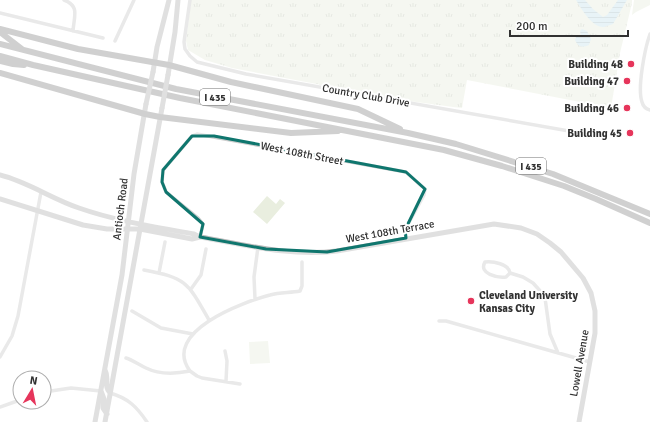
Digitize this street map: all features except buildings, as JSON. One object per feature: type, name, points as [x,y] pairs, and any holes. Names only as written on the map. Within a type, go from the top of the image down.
[{"type":"highway","points":[[0,31],[169,65],[231,82],[358,109],[408,133]]},
{"type":"highway","points":[[0,31],[25,51]]},
{"type":"highway","name":"I 435","points":[[0,44],[176,89],[408,133],[456,144],[532,166],[592,189],[650,214]]},
{"type":"highway","name":"I 435","points":[[0,56],[33,65],[202,103],[420,144],[502,166],[570,189],[650,223]]},
{"type":"highway","points":[[0,62],[33,65]]},
{"type":"highway","points":[[0,73],[144,114],[160,117],[291,133],[350,130]]},
{"type":"street","points":[[64,0],[72,3],[75,8],[73,31]]},
{"type":"street","points":[[115,41],[134,0]]},
{"type":"street","name":"Antioch Road","points":[[95,422],[122,275],[134,174],[144,114],[154,62],[169,0]]},
{"type":"street","name":"Antioch Road","points":[[105,422],[168,75],[178,0]]},
{"type":"street","name":"Country Club Drive","points":[[190,0],[184,42],[185,49],[197,62],[253,75],[603,137]]},
{"type":"street","points":[[0,13],[103,38]]},
{"type":"street","points":[[650,34],[641,79],[641,101],[643,105],[650,110]]},
{"type":"street","name":"West 108th Street","points":[[200,237],[203,224],[198,218],[166,192],[162,182],[163,170],[192,136],[197,134],[221,137],[407,173],[425,190],[424,195],[405,230],[406,238]]},
{"type":"street","points":[[0,175],[20,181],[41,192],[79,208],[128,221],[140,227]]},
{"type":"street","points":[[0,357],[12,336],[18,316],[41,192]]},
{"type":"street","points":[[0,199],[83,225],[128,229],[140,227]]},
{"type":"street","name":"West 108th Terrace","points":[[140,227],[194,234],[200,237],[283,252],[314,253],[337,251],[481,225],[506,225],[522,228],[537,234],[550,243],[572,264]]},
{"type":"street","points":[[159,273],[165,242]]},
{"type":"street","points":[[255,300],[254,277],[258,247]]},
{"type":"street","points":[[191,289],[201,275],[206,249]]},
{"type":"street","points":[[240,384],[202,378],[190,371],[186,365],[184,355],[186,345],[193,334],[208,320],[271,294],[300,291],[302,286],[302,262]]},
{"type":"street","points":[[485,262],[490,262],[507,266],[510,269],[510,273],[506,277],[501,278],[483,270],[483,266],[485,262]]},
{"type":"street","name":"Lowell Avenue","points":[[572,264],[583,278],[590,293],[594,311],[595,333],[579,422]]},
{"type":"street","points":[[144,270],[176,278],[183,282],[191,289],[208,320]]},
{"type":"street","points":[[510,273],[533,282],[545,298],[550,334],[558,353]]},
{"type":"street","points":[[132,311],[161,328],[193,334]]},
{"type":"street","points":[[439,321],[446,321],[590,362]]},
{"type":"street","points":[[225,351],[227,361],[226,381]]},
{"type":"street","points":[[126,358],[157,372],[171,374],[190,371]]},
{"type":"street","points":[[105,370],[108,376],[107,389],[110,393],[118,395],[130,402],[136,407],[147,422]]},
{"type":"street","points":[[52,391],[71,388],[101,392],[104,399],[103,408],[107,414]]},
{"type":"street","points":[[0,407],[12,403]]},
{"type":"highlighted area","points":[[192,136],[214,136],[406,172],[425,189],[405,230],[406,238],[327,252],[266,249],[200,237],[203,224],[166,192],[162,182],[163,170]]},
{"type":"green space","points":[[191,0],[632,0],[632,3],[620,53],[611,108],[467,80],[462,108],[402,100],[232,68],[205,60],[188,50],[186,41]]},
{"type":"green space","points":[[634,0],[650,0],[650,5],[632,15]]},
{"type":"green space","points":[[267,196],[276,204],[280,199],[285,203],[267,224],[253,212]]},
{"type":"green space","points":[[268,341],[270,363],[250,364],[249,342]]},
{"type":"water","points":[[576,0],[585,0],[603,17],[607,15],[618,0],[627,0],[613,24],[604,27],[591,21]]},
{"type":"water","points":[[582,29],[587,31],[591,39],[589,45],[580,46],[575,40],[576,37],[581,36],[580,31]]},
{"type":"place","name":"Building 48","points":[[631,64]]},
{"type":"place","name":"Building 47","points":[[627,81]]},
{"type":"place","name":"Building 46","points":[[627,108]]},
{"type":"place","name":"Building 45","points":[[630,133]]},
{"type":"place","name":"Cleveland University Kansas City","points":[[471,301]]}]
